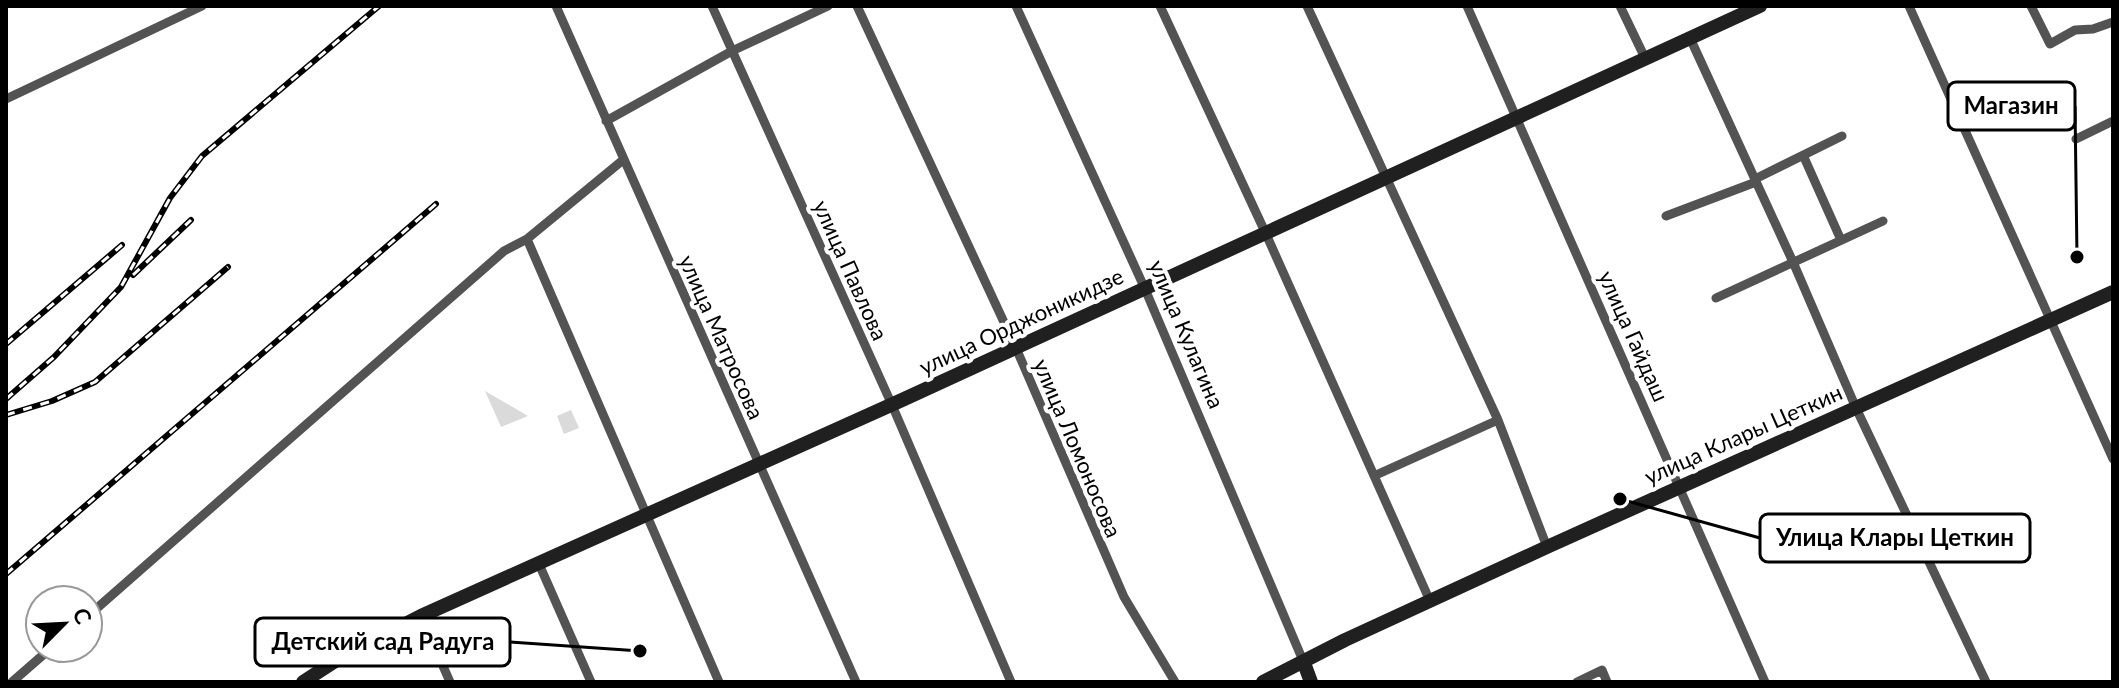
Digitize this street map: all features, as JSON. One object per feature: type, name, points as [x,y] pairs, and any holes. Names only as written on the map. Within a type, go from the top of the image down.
[{"type":"street","points":[[6,99],[202,6]]},
{"type":"street","name":"улица Матросова","points":[[556,6],[856,682]]},
{"type":"street","name":"улица Павлова","points":[[712,6],[892,405],[1011,682]]},
{"type":"street","points":[[606,121],[732,51],[828,6]]},
{"type":"street","name":"улица Ломоносова","points":[[857,6],[1016,348],[1124,597],[1175,682]]},
{"type":"street","name":"улица Кулагина","points":[[1016,6],[1145,289],[1311,682]]},
{"type":"street","points":[[1160,6],[1376,475],[1430,601]]},
{"type":"street","points":[[1307,6],[1498,420],[1547,547]]},
{"type":"street","name":"улица Гайдаш","points":[[1467,6],[1765,682]]},
{"type":"street","points":[[1620,6],[1645,58]]},
{"type":"street","name":"улица Орджоникидзе","points":[[303,682],[343,656],[421,616],[892,405],[1759,6]]},
{"type":"street","points":[[1909,6],[2113,459]]},
{"type":"street","points":[[2031,6],[2050,44],[2075,30],[2093,29],[2113,22]]},
{"type":"street","points":[[1690,38],[1856,408],[1986,682]]},
{"type":"street","points":[[2076,139],[2113,121]]},
{"type":"street","points":[[1666,216],[1756,180],[1842,136]]},
{"type":"street","points":[[1803,155],[1841,240]]},
{"type":"street","points":[[104,602],[504,251],[527,239],[623,160]]},
{"type":"street","points":[[1716,298],[1883,221]]},
{"type":"street","points":[[527,239],[719,682]]},
{"type":"street","name":"улица Клары Цеткин","points":[[1263,682],[1547,547],[2113,292]]},
{"type":"street","points":[[1376,475],[1498,420]]},
{"type":"street","points":[[539,564],[591,682]]},
{"type":"street","points":[[421,616],[450,682]]},
{"type":"street","points":[[12,682],[33,664]]},
{"type":"street","points":[[1577,682],[1602,670],[1607,682]]},
{"type":"shaded area","points":[[485,391],[528,416],[501,427]]},
{"type":"shaded area","points":[[571,410],[579,428],[564,434],[557,416]]},
{"type":"railway","points":[[6,399],[54,357],[121,287],[170,198],[202,156],[379,6]]},
{"type":"railway","points":[[6,574],[436,204]]},
{"type":"railway","points":[[133,275],[191,220]]},
{"type":"railway","points":[[6,344],[122,245]]},
{"type":"railway","points":[[6,415],[52,401],[95,382],[228,267]]},
{"type":"place","name":"Магазин","points":[[2077,257]]},
{"type":"place","name":"Улица Клары Цеткин","points":[[1620,499]]},
{"type":"place","name":"Детский сад Радуга","points":[[640,651]]}]
